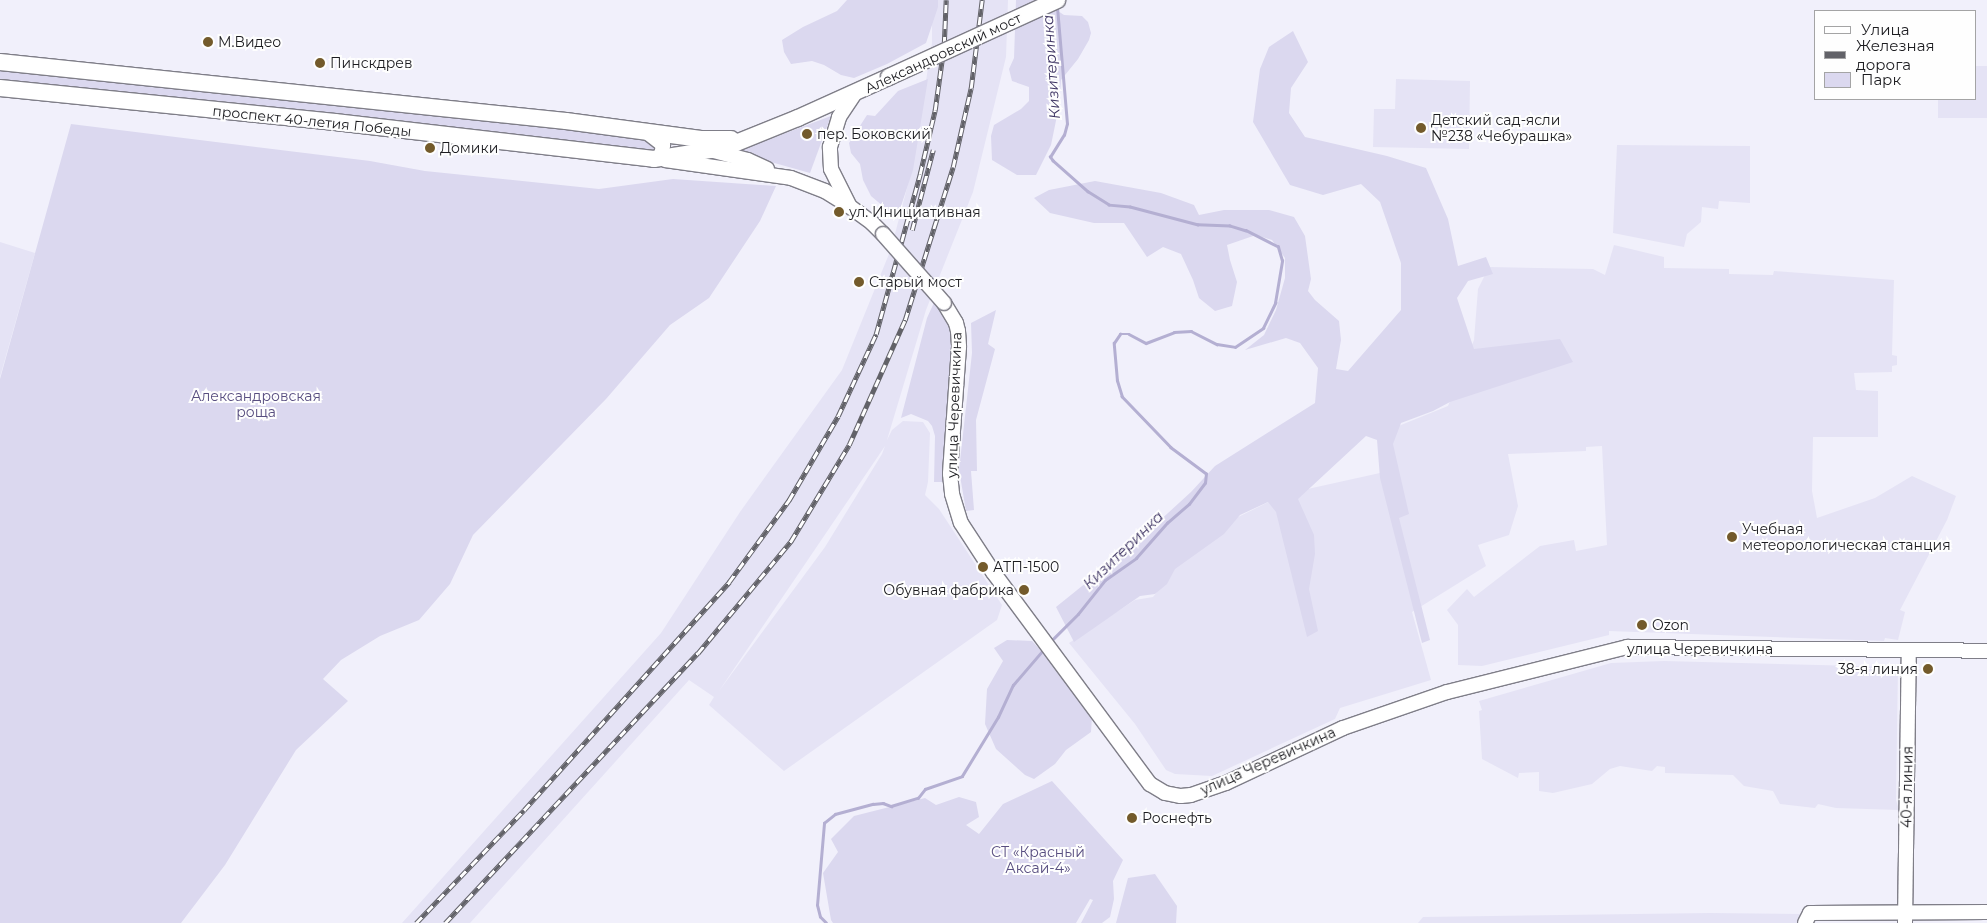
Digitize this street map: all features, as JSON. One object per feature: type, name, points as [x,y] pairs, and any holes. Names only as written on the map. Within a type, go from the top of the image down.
[{"type":"main road","name":"Александровский мост","points":[[745,139],[855,93],[1057,0]]},
{"type":"main road","name":"проспект 40-летия Победы","points":[[0,62],[701,138],[745,139]]},
{"type":"main road","name":"проспект 40-летия Победы","points":[[0,88],[335,122],[654,159],[712,150],[745,139]]},
{"type":"street","points":[[849,206],[831,168],[830,147],[839,117],[855,93]]},
{"type":"street","name":"проспект 40-летия Победы","points":[[643,132],[748,160],[779,175]]},
{"type":"street","points":[[643,132],[663,145],[661,155],[654,159]]},
{"type":"street","name":"проспект 40-летия Победы","points":[[654,159],[792,178],[825,191],[872,223],[883,234]]},
{"type":"street","name":"улица Черевичкина","points":[[883,234],[944,303],[956,323],[958,332],[950,474],[952,494],[961,522],[993,572],[1150,784],[1165,793],[1181,796],[1226,783],[1343,728],[1448,692],[1627,647],[1987,651]]},
{"type":"street","name":"40-я линия","points":[[1905,918],[1909,650]]},
{"type":"street","points":[[1808,918],[1905,918],[1987,912]]},
{"type":"shaded area","points":[[932,0],[1008,0],[1006,57],[973,192],[926,310],[887,440],[892,430],[903,421],[923,422],[930,433],[928,482],[925,495],[939,509],[1002,605],[997,620],[784,771],[709,705],[714,697],[689,680],[470,923],[402,923],[661,633],[740,512],[842,370],[891,249],[912,169],[932,43]],"holes":[[[885,446],[882,454],[825,547],[719,691]]]},
{"type":"shaded area","points":[[1977,66],[1987,66],[1987,118],[1938,118],[1938,100],[1977,100]]},
{"type":"shaded area","name":"Детский сад-ясли №238 «Чебурашка»","points":[[1396,79],[1470,81],[1469,149],[1373,147],[1374,109],[1395,109]]},
{"type":"shaded area","points":[[1617,145],[1750,146],[1750,203],[1719,201],[1718,209],[1702,207],[1701,222],[1687,234],[1684,247],[1613,233]]},
{"type":"shaded area","points":[[0,242],[35,253],[0,377]]},
{"type":"shaded area","points":[[1614,245],[1664,257],[1664,268],[1729,269],[1729,274],[1773,275],[1774,271],[1894,280],[1892,355],[1897,356],[1897,365],[1892,366],[1892,372],[1854,373],[1856,390],[1878,391],[1878,437],[1813,437],[1812,491],[1817,518],[1875,498],[1912,476],[1956,496],[1947,520],[1900,610],[1905,612],[1898,640],[1885,638],[1884,641],[1609,631],[1609,635],[1482,666],[1458,665],[1458,625],[1447,610],[1467,589],[1474,597],[1540,546],[1574,540],[1576,551],[1607,545],[1602,446],[1586,447],[1586,451],[1508,454],[1518,506],[1509,535],[1478,545],[1486,566],[1412,612],[1431,680],[1340,708],[1335,719],[1212,776],[1175,774],[1166,770],[1135,724],[1069,643],[1135,600],[1153,597],[1166,581],[1168,572],[1234,519],[1285,494],[1389,471],[1389,447],[1396,427],[1448,406],[1474,340],[1478,289],[1489,267],[1593,269],[1605,275]]},
{"type":"shaded area","points":[[1664,661],[1898,667],[1896,800],[1899,810],[1836,808],[1818,804],[1815,808],[1780,804],[1773,791],[1744,786],[1733,775],[1665,773],[1665,767],[1657,766],[1652,771],[1620,766],[1610,769],[1592,784],[1553,793],[1539,791],[1539,772],[1519,773],[1518,778],[1482,759],[1479,711],[1482,710],[1479,701],[1611,663]]},
{"type":"shaded area","points":[[1710,913],[1800,914],[1797,923],[1418,923],[1423,917]]},
{"type":"green space","points":[[847,0],[938,0],[938,7],[926,43],[887,64],[854,78],[841,75],[824,65],[812,61],[791,64],[784,52],[782,40],[803,27],[837,11]]},
{"type":"green space","points":[[1016,0],[1053,0],[1055,9],[1064,15],[1082,16],[1088,22],[1091,33],[1078,59],[1061,80],[1059,106],[1051,145],[1036,175],[1017,175],[992,160],[991,136],[994,125],[1021,109],[1029,101],[1029,87],[1012,81],[1009,69],[1014,58]]},
{"type":"green space","points":[[1293,31],[1308,62],[1291,88],[1289,113],[1305,137],[1387,156],[1426,168],[1448,219],[1458,266],[1486,257],[1493,274],[1468,281],[1457,298],[1474,349],[1560,339],[1573,362],[1450,402],[1433,411],[1401,423],[1393,444],[1409,514],[1399,518],[1430,640],[1422,643],[1380,478],[1377,440],[1366,436],[1298,499],[1314,535],[1315,554],[1309,589],[1318,631],[1307,637],[1276,512],[1268,502],[1240,515],[1224,534],[1175,569],[1167,584],[1155,594],[1140,596],[1074,642],[1056,607],[1133,545],[1191,492],[1215,466],[1315,403],[1318,368],[1300,343],[1286,338],[1245,350],[1264,335],[1276,310],[1285,278],[1285,258],[1272,240],[1256,235],[1227,245],[1237,282],[1232,306],[1215,311],[1199,298],[1181,254],[1163,247],[1147,257],[1124,223],[1094,223],[1050,213],[1034,198],[1049,190],[1095,181],[1161,193],[1194,205],[1199,215],[1224,210],[1269,210],[1294,217],[1305,236],[1311,279],[1308,291],[1315,300],[1339,321],[1341,340],[1336,369],[1348,371],[1401,310],[1401,263],[1380,202],[1361,184],[1323,195],[1290,185],[1253,122],[1260,69],[1269,47]]},
{"type":"green space","points":[[0,68],[606,131],[655,143],[658,147],[655,151],[0,84]]},
{"type":"green space","points":[[928,79],[913,170],[897,218],[871,196],[863,180],[860,164],[851,153],[849,143],[867,115],[875,116],[898,91]]},
{"type":"green space","points":[[831,116],[810,173],[735,152]]},
{"type":"green space","name":"Александровская роща","points":[[71,124],[370,161],[425,171],[599,189],[673,179],[776,186],[760,221],[709,298],[670,325],[606,399],[473,535],[450,584],[419,620],[380,636],[341,660],[323,679],[348,701],[296,750],[225,865],[181,923],[0,923],[0,379]]},
{"type":"green space","points":[[937,296],[954,334],[954,359],[948,383],[948,431],[943,482],[934,482],[935,436],[932,426],[928,421],[911,414],[901,418],[927,318]]},
{"type":"green space","points":[[996,310],[988,344],[995,349],[976,420],[977,471],[971,471],[974,510],[966,511],[959,470],[972,353],[971,323]]},
{"type":"green space","points":[[1007,640],[1032,641],[1045,655],[1092,717],[1091,732],[1066,750],[1055,764],[1034,779],[1025,775],[996,749],[985,724],[987,689],[1003,661],[994,648]]},
{"type":"green space","name":"СТ «Красный Аксай-4»","points":[[1052,781],[1123,860],[1113,881],[1114,899],[1110,917],[1102,923],[1081,923],[1093,900],[1090,899],[1076,923],[833,923],[831,920],[823,873],[838,852],[831,839],[854,816],[925,798],[936,805],[959,797],[976,802],[979,817],[966,825],[979,834],[1003,804]]},
{"type":"green space","points":[[1155,874],[1177,906],[1176,923],[1116,923],[1128,878]]},
{"type":"waterway","name":"Кизитеринка","points":[[1051,641],[1078,614],[1105,580],[1136,558],[1167,523],[1189,504],[1205,483],[1206,474],[1171,448],[1122,397],[1117,381],[1114,343],[1120,334],[1129,334],[1146,343],[1174,332],[1191,331],[1217,344],[1235,347],[1263,328],[1275,303],[1282,261],[1278,247],[1246,231],[1230,226],[1198,225],[1130,207],[1109,205],[1088,192],[1053,161],[1050,157],[1064,135],[1067,124],[1057,7]]},
{"type":"waterway","name":"Кизитеринка","points":[[826,923],[820,917],[817,905],[824,823],[835,814],[873,804],[883,803],[891,806],[918,798],[925,789],[962,776],[998,717],[1013,685],[1044,649]]},
{"type":"railway","points":[[416,923],[524,810],[729,582],[789,500],[838,416],[876,334],[920,174],[935,110],[944,45],[946,0]]},
{"type":"railway","points":[[445,923],[698,653],[791,541],[849,445],[905,320],[953,167],[971,88],[982,0]]},
{"type":"railway","points":[[912,230],[933,150]]},
{"type":"place","name":"М.Видео","points":[[208,42]]},
{"type":"place","name":"Пинскдрев","points":[[320,63]]},
{"type":"place","name":"Детский сад-ясли №238 «Чебурашка»","points":[[1421,128]]},
{"type":"place","name":"пер. Боковский","points":[[807,134]]},
{"type":"place","name":"Домики","points":[[430,148]]},
{"type":"place","name":"ул. Инициативная","points":[[839,212]]},
{"type":"place","name":"Старый мост","points":[[859,282]]},
{"type":"place","name":"Учебная метеорологическая станция","points":[[1732,537]]},
{"type":"place","name":"АТП-1500","points":[[983,567]]},
{"type":"place","name":"Обувная фабрика","points":[[1024,590]]},
{"type":"place","name":"Ozon","points":[[1642,625]]},
{"type":"place","name":"38-я линия","points":[[1928,669]]},
{"type":"place","name":"Роснефть","points":[[1132,818]]}]
